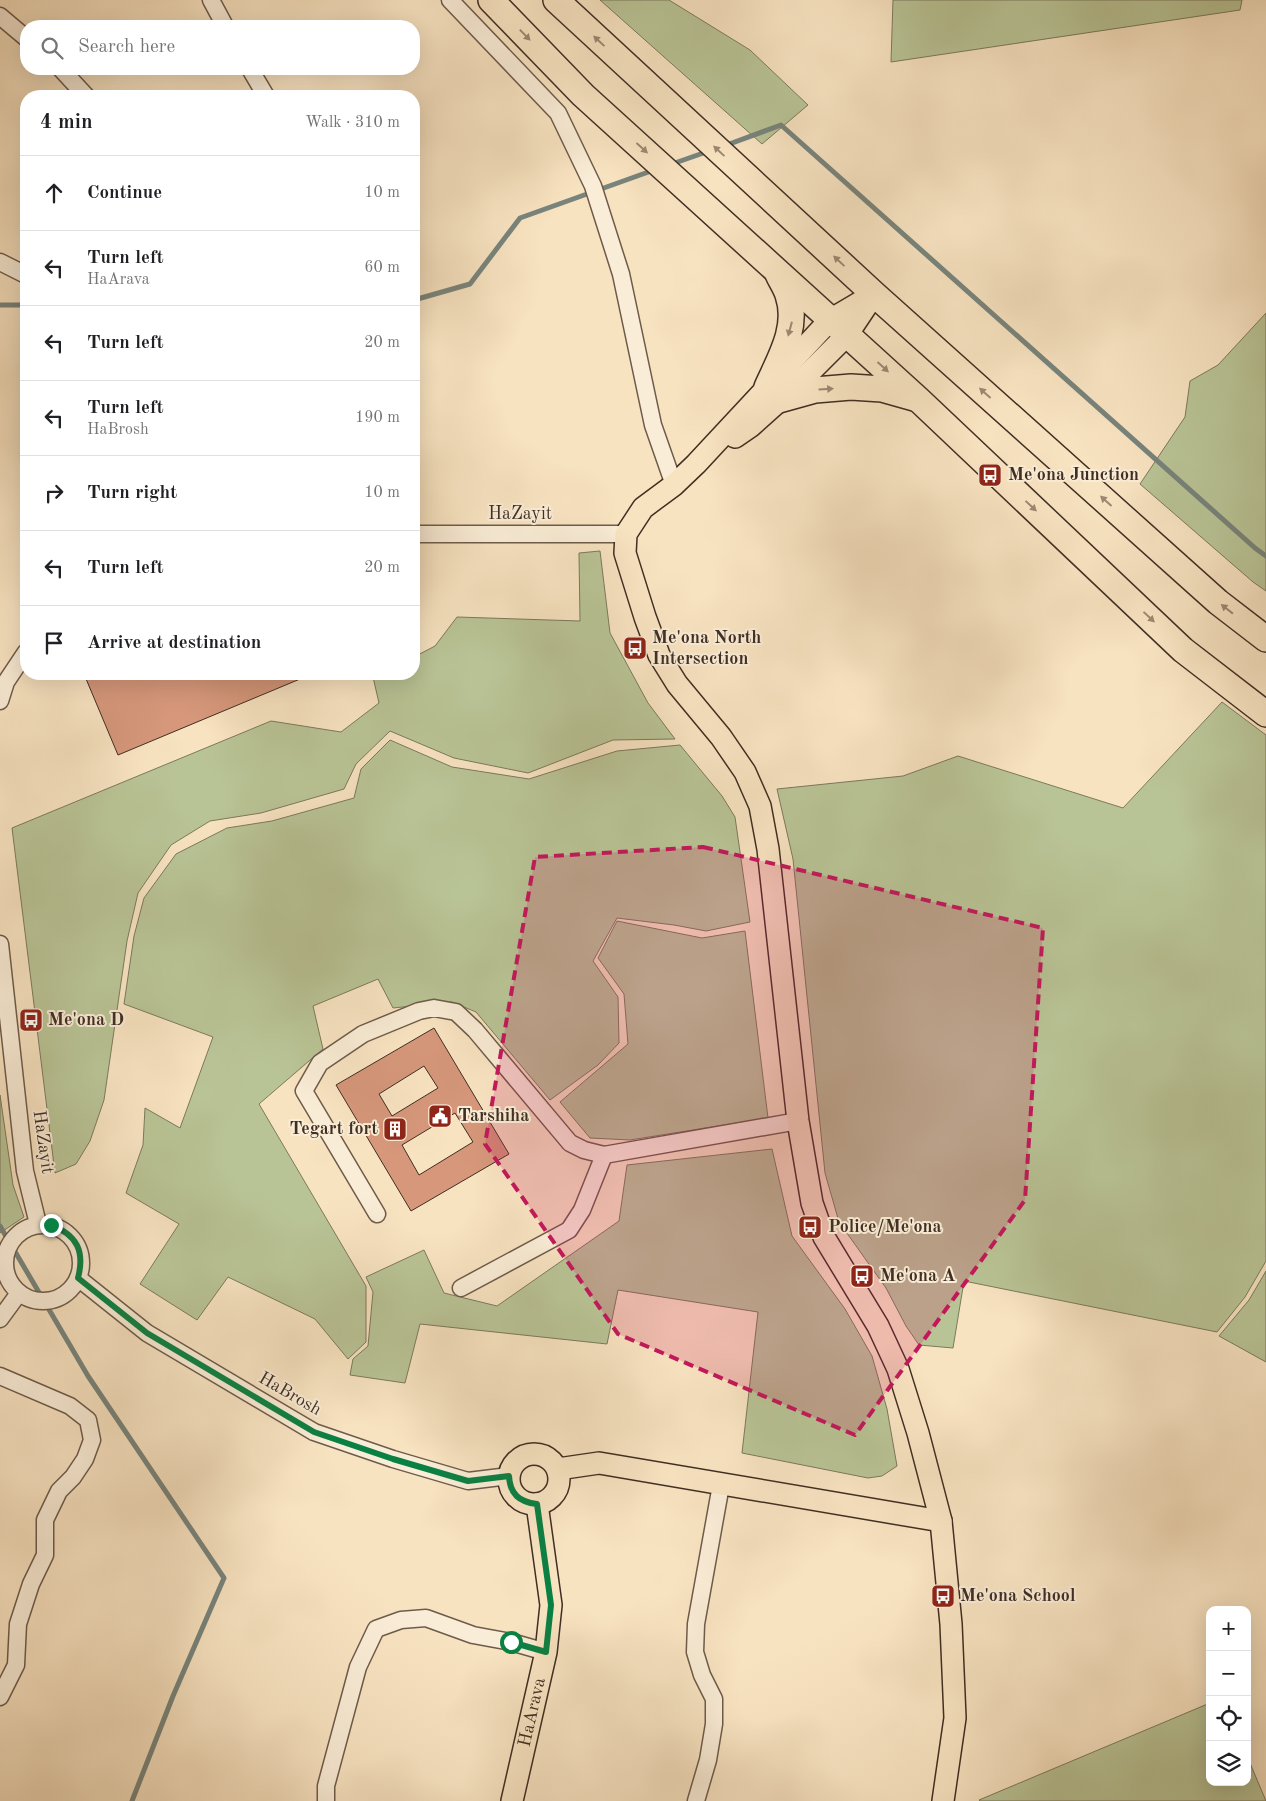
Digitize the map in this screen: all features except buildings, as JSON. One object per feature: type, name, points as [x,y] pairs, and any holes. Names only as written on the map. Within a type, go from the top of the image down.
[{"type":"highway","points":[[491,0],[583,95],[920,400],[1183,650],[1266,714]]},
{"type":"highway","points":[[564,6],[874,294],[1218,602],[1266,638]]},
{"type":"highway","points":[[774,267],[788,295],[792,319],[773,393],[851,388],[882,389],[920,400]]},
{"type":"main road","points":[[874,294],[838,327],[773,393],[674,485],[643,508],[626,534],[625,553],[645,618],[659,655],[677,684],[721,737],[745,772],[760,806],[768,849],[798,1121],[812,1203],[824,1237],[878,1326],[898,1369],[918,1433],[941,1521],[951,1624],[955,1718],[943,1801]]},
{"type":"main road","points":[[524,1455],[546,1456],[558,1469],[560,1480],[558,1489],[553,1497],[546,1502],[537,1504],[527,1503],[513,1493],[509,1484],[512,1467],[524,1455]]},
{"type":"main road","points":[[558,1469],[598,1463],[941,1521]]},
{"type":"main road","name":"HaArava","points":[[512,1801],[546,1652],[551,1605],[537,1504]]},
{"type":"street","points":[[210,0],[222,20]]},
{"type":"street","points":[[450,0],[558,113],[593,186],[621,274],[654,425],[674,485]]},
{"type":"street","points":[[0,16],[20,33]]},
{"type":"street","points":[[67,75],[80,90]]},
{"type":"street","points":[[254,75],[262,90]]},
{"type":"street","points":[[0,262],[20,272]]},
{"type":"street","name":"HaZayit","points":[[420,534],[626,534]]},
{"type":"street","points":[[0,701],[6,682],[20,661]]},
{"type":"street","name":"HaZayit","points":[[0,944],[25,1171],[38,1224]]},
{"type":"street","points":[[377,1214],[304,1091],[320,1063],[363,1034],[419,1011],[434,1008],[456,1012],[475,1030],[570,1143],[584,1150],[604,1156],[798,1121]]},
{"type":"street","points":[[461,1288],[569,1230],[582,1210],[604,1156]]},
{"type":"street","points":[[38,1224],[51,1225],[64,1230],[73,1239],[80,1251],[81,1265],[78,1278],[69,1291],[57,1299],[44,1302],[31,1300],[19,1294],[6,1278],[3,1265],[5,1252],[11,1240],[25,1228],[38,1224]]},
{"type":"street","name":"HaBrosh","points":[[78,1278],[147,1333],[314,1432],[393,1459],[468,1481],[509,1476]]},
{"type":"street","points":[[0,1319],[19,1294]]},
{"type":"street","points":[[0,1376],[70,1406],[88,1420],[92,1440],[85,1459],[73,1477],[59,1491],[46,1520],[45,1555],[31,1584],[18,1624],[16,1665],[0,1697]]},
{"type":"street","points":[[696,1801],[708,1760],[714,1724],[714,1698],[702,1675],[696,1652],[696,1624],[721,1485]]},
{"type":"street","points":[[326,1801],[326,1786],[358,1667],[376,1629],[400,1620],[426,1618],[474,1635],[511,1642],[546,1652]]},
{"type":"highlighted area","points":[[703,847],[1043,928],[1025,1200],[855,1435],[618,1334],[485,1144],[535,857]]},
{"type":"green space","points":[[600,0],[669,0],[750,50],[808,105],[762,144]]},
{"type":"green space","points":[[893,0],[1242,0],[1240,10],[891,62]]},
{"type":"green space","points":[[1266,313],[1266,591],[1253,582],[1140,484],[1185,417],[1190,381],[1218,365]]},
{"type":"green space","points":[[600,551],[610,633],[648,703],[675,739],[613,740],[528,773],[454,758],[390,731],[356,764],[344,789],[261,813],[210,821],[171,845],[138,893],[127,941],[104,1100],[90,1141],[76,1164],[55,1173],[12,828],[271,721],[341,732],[379,703],[374,680],[420,680],[420,654],[435,646],[457,617],[580,621],[579,553]]},
{"type":"green space","points":[[1222,702],[1266,735],[1266,1261],[1245,1297],[1217,1332],[964,1281],[953,1348],[919,1345],[906,1326],[886,1288],[839,1222],[825,1173],[793,859],[777,789],[903,776],[958,756],[1123,808]]},
{"type":"green space","points":[[390,740],[452,767],[529,779],[617,751],[680,745],[722,796],[735,817],[750,922],[706,931],[617,918],[593,961],[618,997],[619,1043],[598,1065],[550,1100],[476,1012],[452,1002],[393,1008],[378,979],[313,1006],[323,1049],[259,1104],[366,1286],[366,1342],[348,1359],[315,1319],[228,1277],[197,1320],[140,1284],[179,1224],[126,1193],[143,1145],[145,1108],[180,1128],[213,1037],[124,1004],[134,936],[144,898],[176,854],[227,828],[272,821],[354,798],[361,769]]},
{"type":"green space","points":[[617,921],[702,938],[745,931],[768,1118],[630,1140],[590,1138],[560,1102],[628,1044],[624,994],[598,958]]},
{"type":"green space","points":[[0,1095],[13,1185],[24,1217],[0,1233]]},
{"type":"green space","points":[[772,1149],[792,1236],[845,1309],[872,1356],[887,1409],[897,1466],[882,1476],[868,1478],[742,1453],[758,1312],[618,1290],[607,1344],[420,1324],[405,1383],[350,1375],[353,1359],[368,1346],[373,1292],[366,1277],[424,1250],[444,1293],[497,1306],[619,1221],[627,1165]]},
{"type":"green space","points":[[1266,1271],[1266,1362],[1219,1336],[1249,1300]]},
{"type":"green space","points":[[1206,1705],[1206,1786],[1251,1786],[1251,1765],[1266,1801],[980,1801]]},
{"type":"waterway","points":[[724,146],[781,125],[1266,556]]},
{"type":"waterway","points":[[672,164],[709,151]]},
{"type":"waterway","points":[[420,298],[470,284],[520,218],[654,170]]},
{"type":"waterway","points":[[0,305],[20,305]]},
{"type":"waterway","points":[[0,1226],[88,1376],[224,1578],[173,1696],[132,1801]]},
{"type":"place","name":"Me'ona Junction","points":[[990,475]]},
{"type":"place","name":"Me'ona North Intersection","points":[[635,648]]},
{"type":"place","name":"Me'ona D","points":[[31,1020]]},
{"type":"place","name":"Tarshiha","points":[[440,1116]]},
{"type":"place","name":"Tegart fort","points":[[395,1129]]},
{"type":"place","name":"Police/Me'ona","points":[[810,1227]]},
{"type":"place","name":"Me'ona A","points":[[862,1276]]},
{"type":"place","name":"Me'ona School","points":[[943,1596]]},
{"type":"route","points":[[51,1225],[64,1230],[73,1239],[80,1251],[81,1265],[78,1278],[147,1333],[314,1432],[393,1459],[468,1481],[509,1476],[509,1484],[513,1493],[519,1499],[527,1503],[537,1504],[551,1605],[546,1652],[511,1642]]}]
